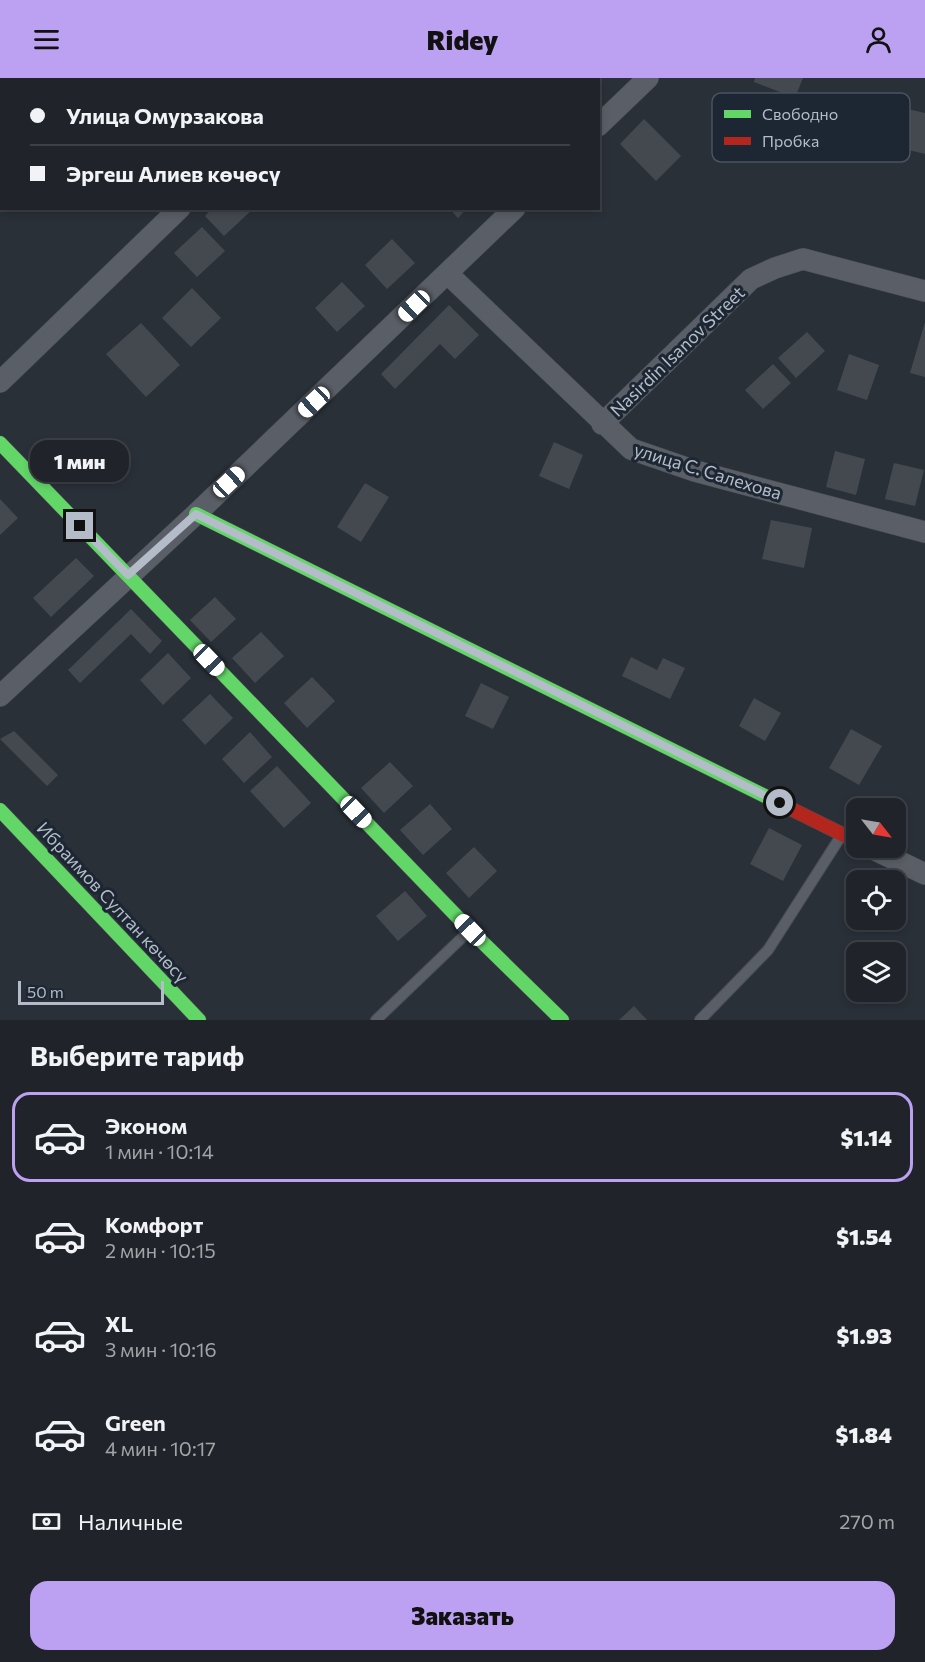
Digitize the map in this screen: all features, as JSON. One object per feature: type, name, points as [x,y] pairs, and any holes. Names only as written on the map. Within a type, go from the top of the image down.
[{"type":"street","points":[[600,124],[648,78]]},
{"type":"street","points":[[0,382],[178,210]]},
{"type":"street","points":[[0,696],[196,514],[513,210]]},
{"type":"street","name":"Nasirdin Isanov Street","points":[[602,424],[751,279],[775,268],[803,259],[925,291]]},
{"type":"street","name":"улица С. Салехова","points":[[448,273],[602,424],[631,449],[695,471],[925,532]]},
{"type":"street","points":[[0,443],[470,930],[562,1020]]},
{"type":"street","points":[[196,514],[846,835]]},
{"type":"street","name":"Ибраимов Султан көчөсү","points":[[0,810],[199,1020]]},
{"type":"street","points":[[892,858],[925,874]]},
{"type":"lane","points":[[700,1020],[768,950],[843,834]]},
{"type":"lane","points":[[376,1020],[470,930]]},
{"type":"building","points":[[755,78],[803,78],[797,93],[782,93],[754,82]]},
{"type":"building","points":[[910,109],[925,113],[925,154],[910,150]]},
{"type":"building","points":[[644,119],[681,156],[656,181],[620,144]]},
{"type":"building","points":[[210,210],[252,210],[224,236],[205,216]]},
{"type":"building","points":[[451,210],[465,210],[458,218]]},
{"type":"building","points":[[202,227],[225,251],[197,277],[174,253]]},
{"type":"building","points":[[392,239],[415,263],[387,289],[365,265]]},
{"type":"building","points":[[342,282],[365,306],[337,332],[315,308]]},
{"type":"building","points":[[192,288],[221,318],[191,347],[162,318]]},
{"type":"building","points":[[449,305],[479,335],[455,359],[440,344],[395,389],[381,374]]},
{"type":"building","points":[[925,322],[925,377],[910,373]]},
{"type":"building","points":[[141,323],[180,365],[146,397],[106,354]]},
{"type":"building","points":[[807,332],[825,351],[796,378],[778,358]]},
{"type":"building","points":[[849,354],[879,365],[867,400],[837,390]]},
{"type":"building","points":[[773,364],[791,383],[763,409],[745,390]]},
{"type":"building","points":[[554,442],[583,455],[569,489],[539,476]]},
{"type":"building","points":[[835,451],[865,459],[856,495],[826,487]]},
{"type":"building","points":[[894,463],[924,470],[915,506],[885,499]]},
{"type":"building","points":[[365,483],[389,497],[361,542],[337,527]]},
{"type":"building","points":[[0,499],[18,518],[0,535]]},
{"type":"building","points":[[771,520],[812,528],[804,568],[762,559]]},
{"type":"building","points":[[76,558],[94,576],[51,617],[33,598]]},
{"type":"building","points":[[215,597],[236,619],[211,642],[190,620]]},
{"type":"building","points":[[131,609],[162,641],[150,654],[131,634],[80,683],[68,670]]},
{"type":"building","points":[[261,632],[284,656],[255,683],[232,658]]},
{"type":"building","points":[[168,653],[191,678],[163,705],[140,680]]},
{"type":"building","points":[[631,657],[657,670],[663,658],[685,668],[670,699],[622,676]]},
{"type":"building","points":[[312,677],[335,701],[307,728],[284,703]]},
{"type":"building","points":[[481,683],[509,697],[493,729],[465,716]]},
{"type":"building","points":[[210,694],[233,718],[205,745],[182,720]]},
{"type":"building","points":[[754,698],[781,713],[765,741],[739,726]]},
{"type":"building","points":[[851,729],[882,746],[859,785],[829,768]]},
{"type":"building","points":[[14,731],[58,775],[47,786],[0,739]]},
{"type":"building","points":[[250,732],[272,757],[244,783],[222,759]]},
{"type":"building","points":[[390,762],[413,786],[384,813],[361,788]]},
{"type":"building","points":[[277,766],[311,803],[284,828],[250,791]]},
{"type":"building","points":[[430,804],[452,829],[423,855],[400,830]]},
{"type":"building","points":[[769,828],[802,845],[783,881],[750,864]]},
{"type":"building","points":[[474,847],[497,871],[469,898],[446,873]]},
{"type":"building","points":[[405,891],[427,916],[398,941],[376,916]]},
{"type":"building","points":[[634,1006],[647,1020],[619,1020]]},
{"type":"traffic: fast","points":[[0,443],[470,930],[562,1020]]},
{"type":"traffic: fast","points":[[196,514],[777,802]]},
{"type":"traffic: fast","points":[[0,810],[199,1020]]},
{"type":"traffic: jam","points":[[777,802],[846,836]]},
{"type":"route","points":[[80,526],[128,575],[196,514],[780,803]]}]
